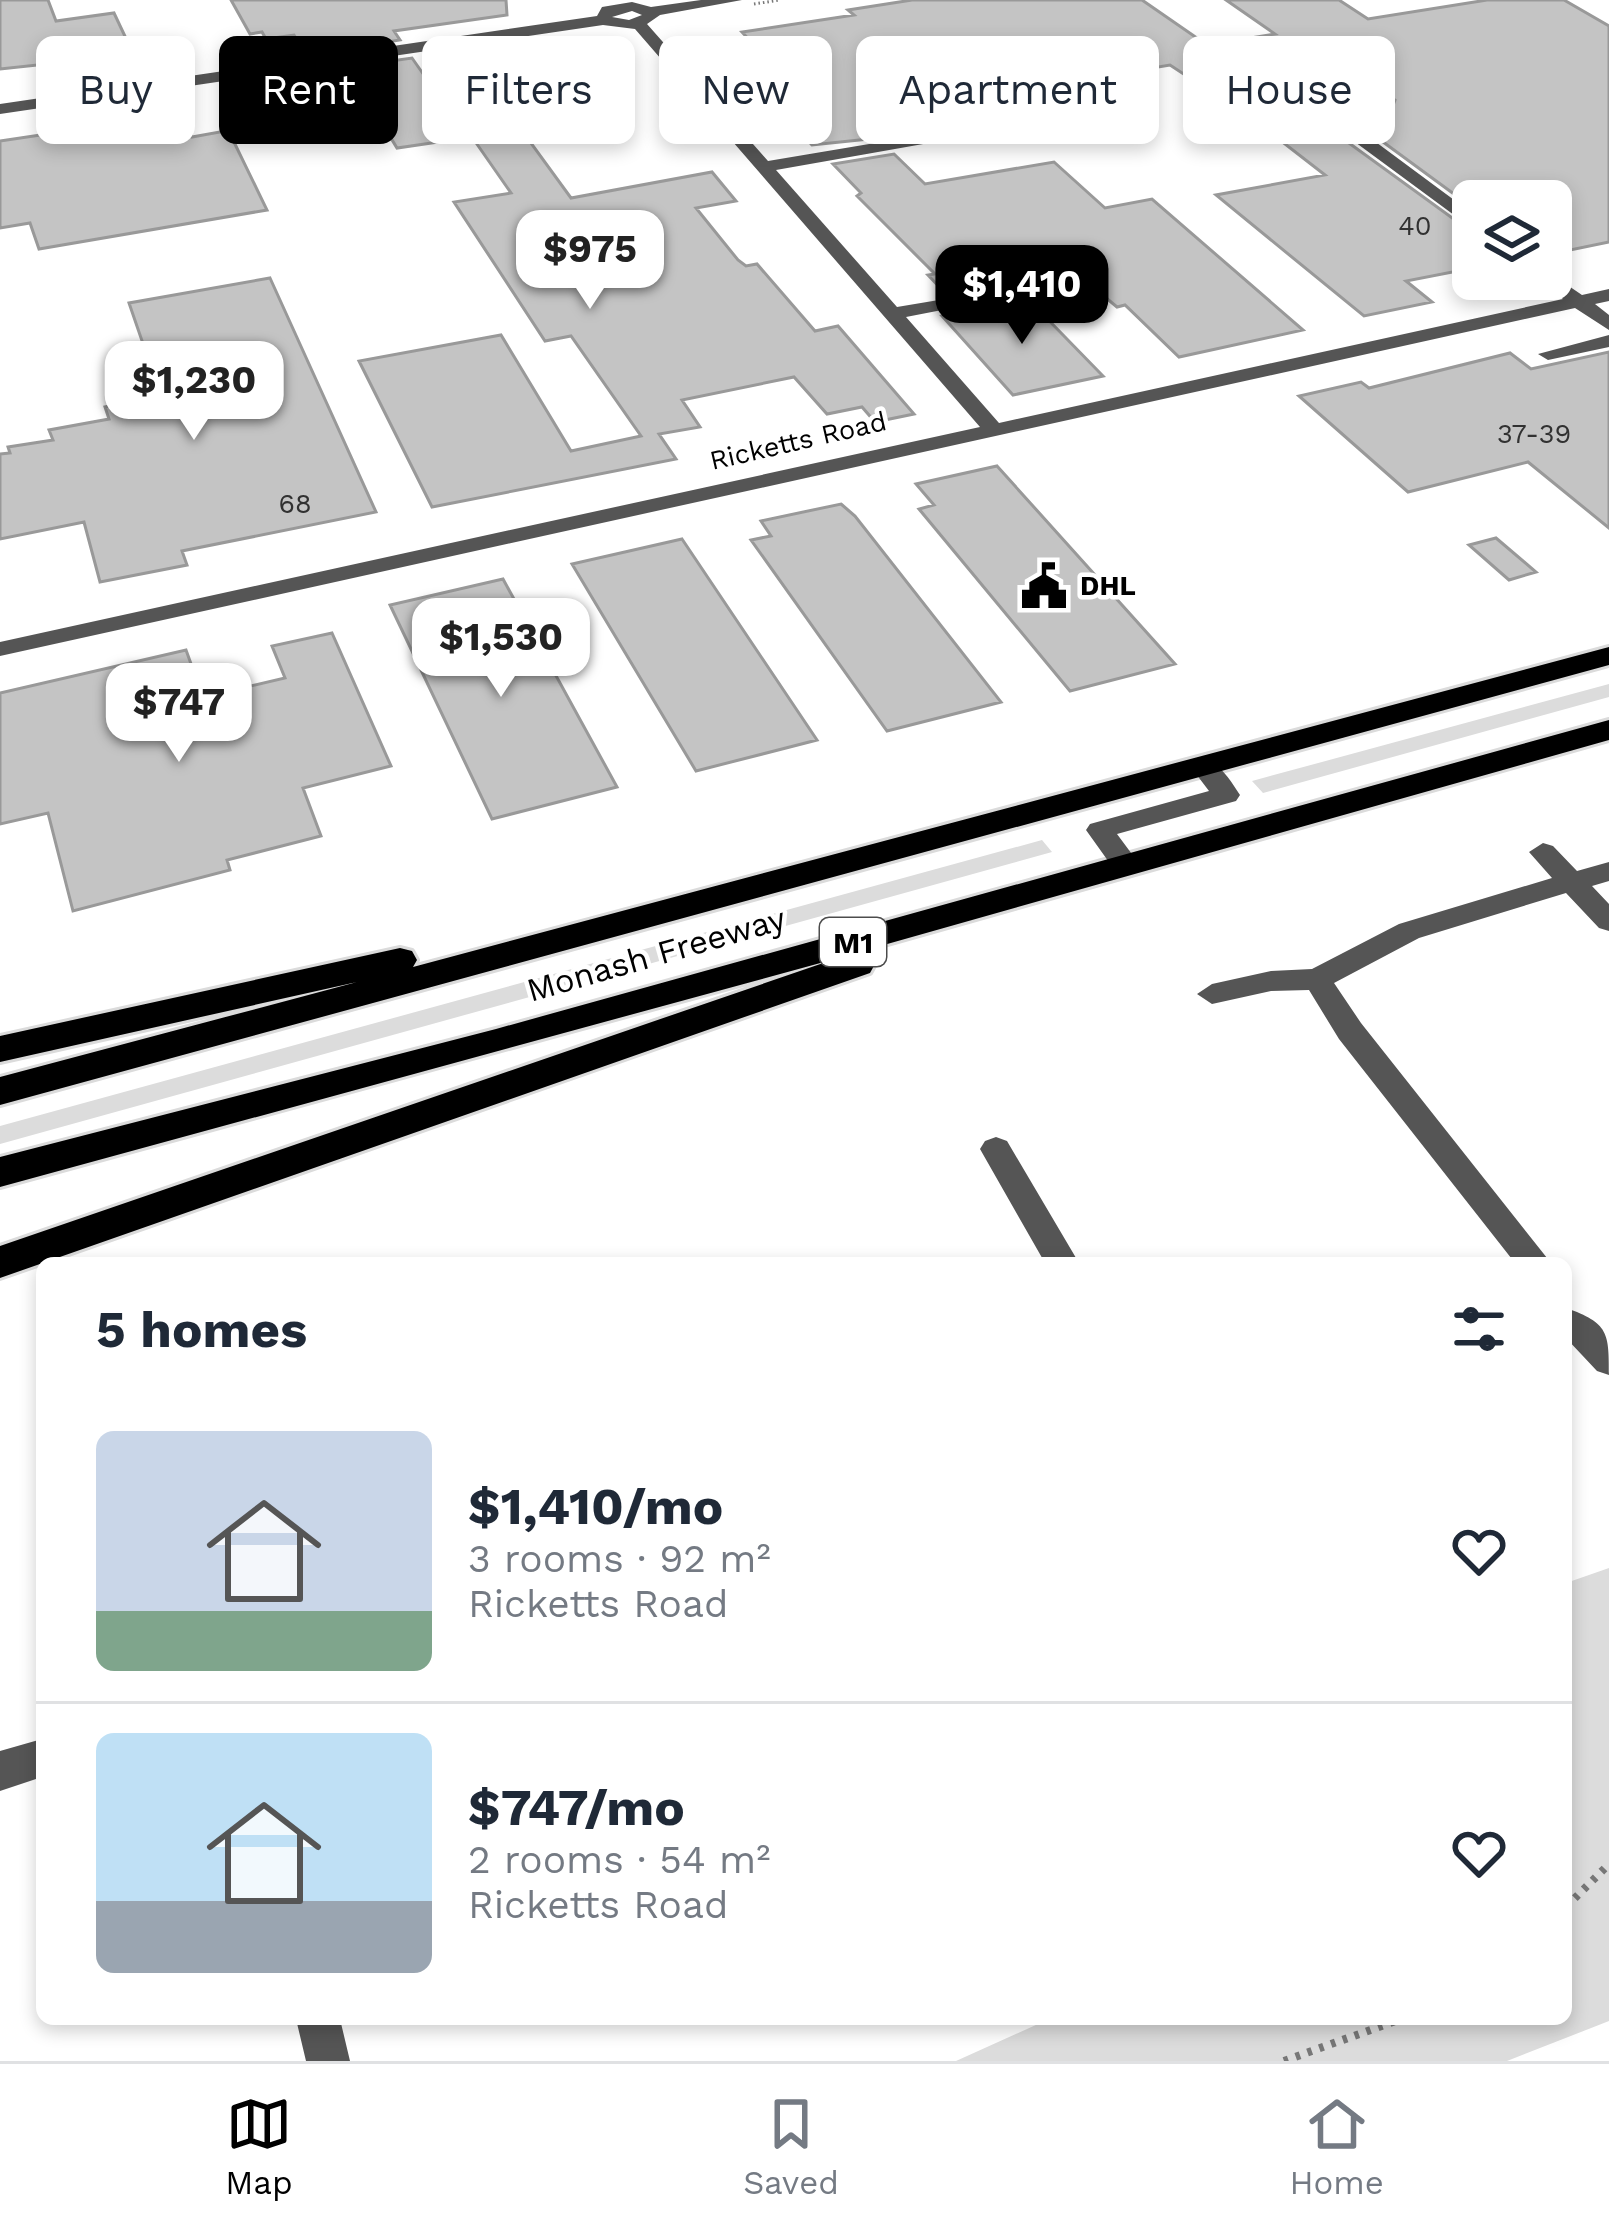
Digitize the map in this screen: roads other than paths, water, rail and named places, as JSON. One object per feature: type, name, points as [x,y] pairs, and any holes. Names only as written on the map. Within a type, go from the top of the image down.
[{"type":"highway","name":"Monash Freeway","points":[[0,1091],[1609,656]]},
{"type":"highway","name":"Monash Freeway","points":[[0,1172],[431,1060],[1609,730]]},
{"type":"highway","points":[[0,1049],[279,989],[1203,766]]},
{"type":"highway","points":[[0,1262],[1218,839]]},
{"type":"street","points":[[0,109],[603,20],[622,26],[734,0]]},
{"type":"street","points":[[603,20],[608,10],[621,3],[645,18],[764,166],[993,429]]},
{"type":"street","points":[[764,166],[891,144]]},
{"type":"street","points":[[1368,144],[1452,207]]},
{"type":"street","points":[[893,314],[1022,289]]},
{"type":"street","name":"Ricketts Road","points":[[0,649],[1609,295]]},
{"type":"street","points":[[1572,297],[1609,324]]},
{"type":"street","points":[[1548,353],[1609,341]]},
{"type":"street","points":[[1126,865],[1100,830],[1227,795],[1203,766]]},
{"type":"street","points":[[1543,852],[1609,921]]},
{"type":"street","points":[[1212,994],[1271,980],[1317,980],[1409,931],[1609,871]]},
{"type":"street","points":[[1317,980],[1350,1030],[1529,1257]]},
{"type":"street","points":[[996,1149],[1059,1257]]},
{"type":"street","points":[[1572,1325],[1587,1333],[1609,1361]]},
{"type":"street","points":[[0,1771],[36,1760]]},
{"type":"street","points":[[319,2025],[328,2061]]},
{"type":"place","name":"DHL","points":[[1044,586]]}]
